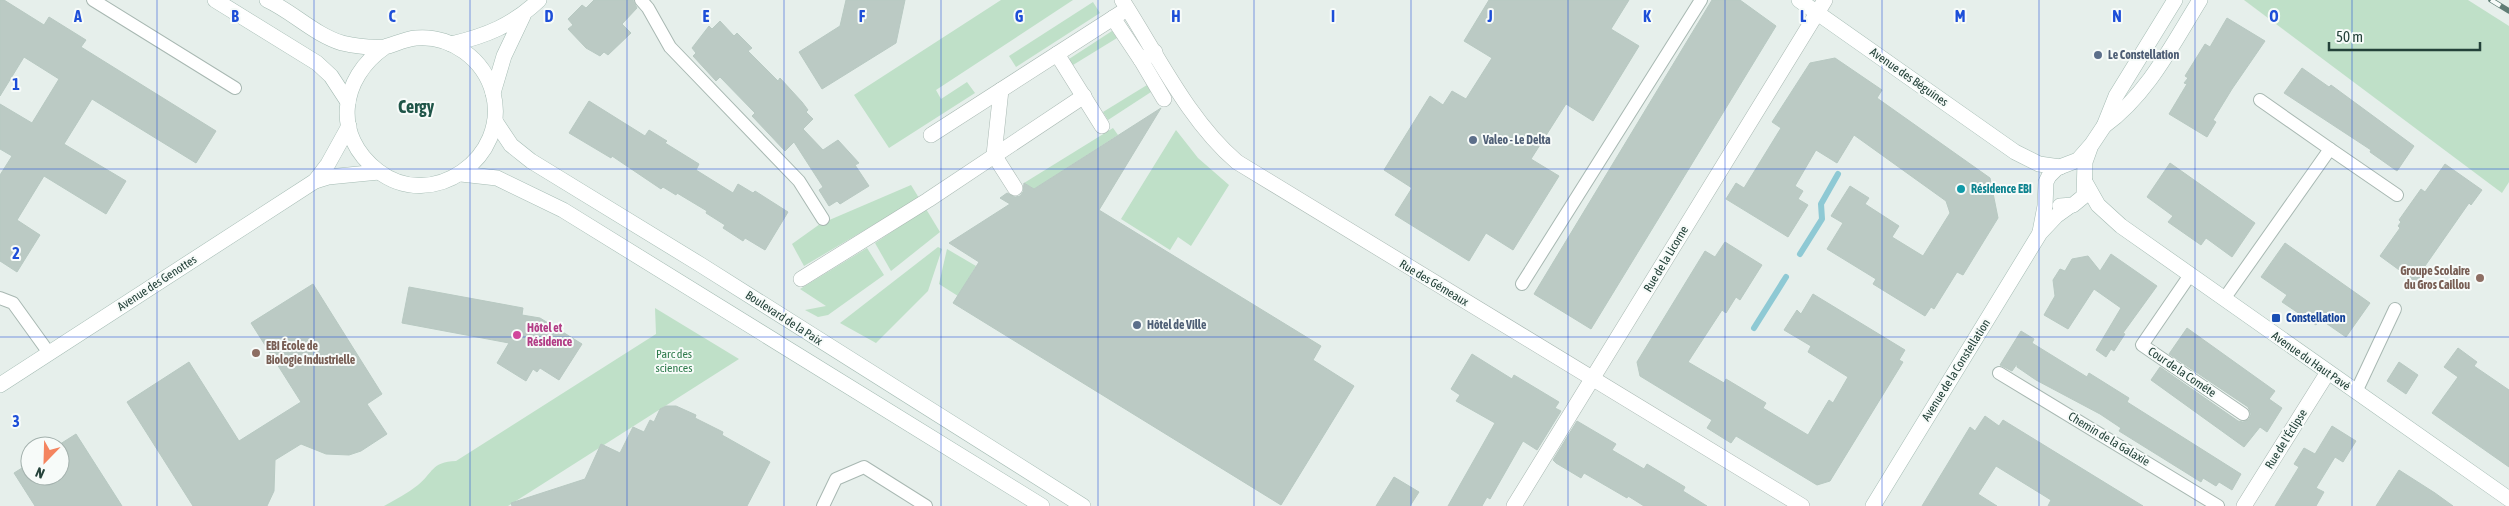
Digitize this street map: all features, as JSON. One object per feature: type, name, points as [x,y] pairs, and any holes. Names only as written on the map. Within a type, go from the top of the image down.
[{"type":"street","points":[[215,0],[317,63],[331,76],[348,102]]},
{"type":"street","points":[[267,0],[334,40],[361,46],[385,47]]},
{"type":"street","points":[[451,44],[493,32],[524,15],[539,0]]},
{"type":"street","name":"Avenue des Béguines","points":[[1799,0],[1821,6],[2019,154],[2036,170],[2046,189]]},
{"type":"street","name":"Avenue de la Constellation","points":[[2040,233],[2046,189],[2051,173],[2078,160],[2092,144],[2104,126],[2116,96],[2175,0]]},
{"type":"street","name":"Avenue de la Constellation","points":[[2104,126],[2121,113],[2140,93],[2200,0]]},
{"type":"street","points":[[931,135],[1113,18],[1125,4]]},
{"type":"street","name":"Rue des Gémeaux","points":[[1125,4],[1189,106],[1222,148],[1237,162],[1802,506]]},
{"type":"street","name":"Rue de la Licorne","points":[[1514,506],[1821,6]]},
{"type":"street","points":[[493,93],[504,56],[524,15]]},
{"type":"street","points":[[1113,18],[1164,99]]},
{"type":"street","points":[[418,38],[429,38],[451,44],[474,60],[486,76],[493,93],[495,121],[486,148],[475,162],[461,174],[440,183],[418,185],[398,181],[379,172],[363,157],[349,126],[348,102],[354,80],[360,70],[367,61],[385,47],[395,42],[418,38]]},
{"type":"street","points":[[1141,60],[1155,52]]},
{"type":"street","points":[[1057,54],[1102,126]]},
{"type":"street","points":[[1002,90],[994,155],[1015,188]]},
{"type":"street","points":[[801,279],[1084,96]]},
{"type":"street","name":"Boulevard de la Paix","points":[[495,121],[511,145],[530,161],[693,260],[1083,506]]},
{"type":"street","name":"Avenue des Genottes","points":[[314,181],[328,164],[349,126]]},
{"type":"street","name":"Avenue de la Constellation","points":[[1873,506],[2040,233],[2056,216],[2084,196],[2085,162],[2092,144]]},
{"type":"street","name":"Avenue des Béguines","points":[[2019,154],[2039,164],[2062,167]]},
{"type":"street","points":[[2062,167],[2074,168],[2085,180]]},
{"type":"street","name":"Avenue des Genottes","points":[[0,385],[314,181],[328,177],[379,172]]},
{"type":"street","name":"Boulevard de la Paix","points":[[461,174],[497,178],[563,210],[1042,506]]},
{"type":"street","name":"Avenue du Haut Pavé","points":[[2085,180],[2098,205],[2114,221]]},
{"type":"street","points":[[2046,189],[2056,204],[2071,206]]},
{"type":"street","name":"Avenue du Haut Pavé","points":[[2071,206],[2093,210],[2114,221],[2509,499]]},
{"type":"street","name":"Rue de l'Éclipse","points":[[2244,506],[2328,372]]},
{"type":"lane","points":[[93,0],[234,88]]},
{"type":"lane","points":[[641,0],[648,8],[670,48],[798,181],[823,219]]},
{"type":"lane","points":[[1522,284],[1701,0]]},
{"type":"lane","points":[[2260,100],[2397,195]]},
{"type":"lane","points":[[2224,299],[2330,149]]},
{"type":"lane","name":"Cour de la Cométe","points":[[2190,275],[2142,345],[2243,414]]},
{"type":"lane","points":[[0,298],[13,303],[49,353]]},
{"type":"lane","points":[[2356,392],[2395,309]]},
{"type":"lane","name":"Chemin de la Galaxie","points":[[1999,373],[2218,506]]},
{"type":"lane","points":[[823,506],[836,479],[864,467],[926,506]]},
{"type":"green space","points":[[1001,0],[1073,0],[936,90],[941,99],[967,82],[975,93],[889,148],[854,95]]},
{"type":"green space","points":[[2244,0],[2468,0],[2509,26],[2509,182],[2502,193]]},
{"type":"green space","points":[[1093,2],[1100,13],[1016,67],[1009,56]]},
{"type":"green space","points":[[1112,31],[1117,38],[1073,65],[1069,59]]},
{"type":"green space","points":[[1147,85],[1151,92],[1108,120],[1103,112]]},
{"type":"green space","points":[[1113,128],[1118,135],[1034,189],[1024,183]]},
{"type":"green space","points":[[1176,130],[1198,158],[1229,185],[1191,246],[1178,237],[1170,250],[1121,219]]},
{"type":"green space","points":[[911,185],[919,198],[804,266],[792,244],[820,224]]},
{"type":"green space","points":[[926,209],[940,232],[891,271],[875,243]]},
{"type":"green space","points":[[938,247],[942,249],[928,291],[876,343],[840,323]]},
{"type":"green space","points":[[867,248],[884,275],[828,315],[818,317],[805,310],[826,306],[800,289]]},
{"type":"green space","points":[[947,249],[976,266],[958,296],[939,284]]},
{"type":"green space","name":"Parc des sciences","points":[[655,308],[739,359],[508,506],[384,506],[414,488],[437,466],[442,463],[456,461],[656,334]]},
{"type":"building","points":[[0,0],[4,0],[44,25],[49,17],[86,40],[81,47],[216,131],[196,163],[92,99],[64,144],[126,181],[106,214],[44,176],[17,220],[40,235],[17,272],[0,261],[0,175],[12,156],[0,149],[0,104],[32,123],[59,79],[24,57],[0,96]]},
{"type":"building","points":[[594,0],[633,0],[637,8],[622,24],[631,33],[608,55],[604,52],[600,56],[586,48],[568,29],[573,25],[568,19],[582,5],[586,8]]},
{"type":"building","points":[[846,0],[905,0],[896,43],[822,89],[799,52],[840,26]]},
{"type":"building","name":"Valeo - Le Delta","points":[[1489,0],[1629,0],[1611,29],[1639,46],[1593,121],[1566,104],[1531,159],[1559,176],[1513,250],[1486,233],[1469,261],[1395,215],[1412,188],[1384,170],[1430,96],[1443,105],[1452,91],[1466,99],[1492,58],[1464,41]]},
{"type":"building","points":[[1712,0],[1740,0],[1776,26],[1591,329],[1534,294]]},
{"type":"building","points":[[2227,18],[2265,41],[2213,120],[2216,122],[2207,137],[2169,114],[2187,84],[2184,83],[2188,78],[2185,76],[2205,44],[2210,47]]},
{"type":"building","points":[[720,21],[734,36],[737,33],[752,48],[748,51],[778,81],[780,78],[802,102],[808,110],[806,112],[813,119],[803,129],[823,150],[838,140],[859,163],[855,165],[869,186],[840,204],[837,201],[829,206],[819,190],[823,187],[794,142],[785,151],[752,116],[755,113],[720,77],[716,81],[693,56],[696,53],[692,48],[709,26],[712,29]]},
{"type":"building","points":[[1835,58],[1882,90],[1877,98],[1990,178],[1998,218],[1963,275],[1957,272],[1934,309],[1931,307],[1925,316],[1873,284],[1876,279],[1827,249],[1843,223],[1831,216],[1850,186],[1869,198],[1865,204],[1899,226],[1892,237],[1923,256],[1950,213],[1946,201],[1854,135],[1837,163],[1816,150],[1795,186],[1803,191],[1798,199],[1808,205],[1788,237],[1726,199],[1736,183],[1744,188],[1781,128],[1772,122],[1810,63]]},
{"type":"building","points":[[2302,68],[2329,87],[2331,85],[2414,146],[2397,171],[2370,152],[2371,150],[2284,93]]},
{"type":"building","points":[[589,101],[645,136],[649,130],[667,141],[665,143],[699,164],[696,170],[733,193],[738,184],[753,193],[755,191],[788,212],[765,250],[745,238],[743,241],[723,228],[725,225],[706,213],[707,211],[677,193],[676,195],[663,187],[661,189],[612,156],[611,158],[569,133]]},
{"type":"building","name":"Hôtel de Ville","points":[[1161,108],[1099,210],[1321,346],[1313,360],[1354,386],[1281,505],[953,303],[979,262],[949,243],[1010,204],[1000,198],[1007,193],[1015,197],[1020,196],[1023,192],[1024,183],[1034,189]]},
{"type":"building","points":[[2170,163],[2255,223],[2232,257],[2206,238],[2201,245],[2168,222],[2173,216],[2147,197]]},
{"type":"building","points":[[2445,164],[2482,190],[2471,205],[2469,203],[2425,266],[2428,268],[2417,283],[2380,256],[2400,228],[2398,226],[2401,222],[2399,220],[2421,189],[2425,192]]},
{"type":"building","points":[[1725,242],[1762,265],[1740,300],[1736,297],[1726,313],[1722,310],[1688,362],[1724,383],[1726,379],[1766,403],[1763,408],[1808,435],[1829,400],[1833,403],[1848,377],[1808,352],[1811,346],[1784,330],[1797,310],[1801,314],[1813,294],[1905,350],[1899,360],[1903,362],[1830,481],[1817,485],[1736,436],[1731,443],[1707,428],[1712,420],[1640,376],[1637,362],[1705,251],[1715,257]]},
{"type":"building","points":[[2285,243],[2370,303],[2346,337],[2320,319],[2316,325],[2282,302],[2287,295],[2261,277]]},
{"type":"building","points":[[2111,254],[2157,286],[2123,333],[2125,334],[2114,351],[2111,349],[2106,357],[2096,350],[2121,308],[2094,289],[2068,329],[2044,315],[2055,296],[2053,280],[2060,269],[2065,271],[2072,259],[2088,256],[2100,271]]},
{"type":"building","points":[[313,284],[382,394],[367,404],[387,434],[361,451],[349,455],[326,454],[301,444],[275,460],[274,491],[267,506],[193,506],[127,402],[189,362],[239,441],[301,402],[251,323]]},
{"type":"building","name":"Hôtel et Résidence","points":[[409,287],[523,308],[522,315],[540,318],[582,344],[559,380],[540,368],[537,372],[533,369],[526,381],[497,363],[509,343],[402,323]]},
{"type":"building","points":[[2187,328],[2275,391],[2269,399],[2282,408],[2267,432],[2260,427],[2244,447],[2151,380],[2160,367],[2238,421],[2243,422],[2249,419],[2251,414],[2248,407],[2169,354]]},
{"type":"building","points":[[2021,331],[2034,339],[2032,343],[2087,377],[2089,373],[2129,398],[2127,402],[2241,474],[2232,490],[2219,482],[2216,486],[2203,478],[2201,482],[2119,431],[2121,428],[2100,414],[2036,380],[2017,367],[2017,364],[2012,371],[2000,365]]},
{"type":"building","points":[[2458,348],[2477,362],[2474,366],[2509,390],[2509,467],[2432,413],[2458,377],[2444,367]]},
{"type":"building","points":[[1472,354],[1512,379],[1514,375],[1559,402],[1555,408],[1561,411],[1537,450],[1523,441],[1490,499],[1487,497],[1482,506],[1448,506],[1495,423],[1456,401],[1460,395],[1451,389]]},
{"type":"building","points":[[2399,362],[2418,375],[2406,394],[2387,381]]},
{"type":"building","points":[[666,406],[676,406],[696,415],[695,418],[723,432],[722,435],[770,462],[747,506],[512,506],[511,503],[585,479],[601,444],[620,453],[633,427],[644,432],[650,420],[654,422],[660,409]]},
{"type":"building","points":[[1985,416],[1999,426],[2003,420],[2143,506],[2048,506],[2051,500],[1996,466],[1978,494],[1997,506],[1922,506],[1970,427],[1975,431]]},
{"type":"building","points":[[1577,421],[1616,444],[1612,450],[1644,469],[1647,464],[1685,487],[1683,491],[1707,506],[1644,506],[1584,473],[1581,478],[1556,463],[1553,460]]},
{"type":"building","points":[[2332,426],[2356,441],[2343,462],[2335,457],[2316,488],[2324,492],[2316,506],[2275,506],[2299,467],[2294,464],[2304,448],[2315,454]]},
{"type":"building","points":[[76,434],[122,506],[35,506],[22,486],[70,486],[70,438]]},
{"type":"building","points":[[20,469],[20,482],[14,473]]},
{"type":"building","points":[[2399,470],[2435,493],[2453,506],[2376,506]]},
{"type":"building","points":[[1394,477],[1419,492],[1410,506],[1376,506]]},
{"type":"waterway","points":[[1800,254],[1822,219],[1821,204],[1838,174]]},
{"type":"waterway","points":[[1754,328],[1786,277]]},
{"type":"railway","points":[[2491,0],[2509,11]]},
{"type":"place","name":"Le Constellation","points":[[2098,55]]},
{"type":"place","name":"Valeo - Le Delta","points":[[1473,140]]},
{"type":"place","name":"Résidence EBI","points":[[1961,189]]},
{"type":"place","name":"Groupe Scolaire du Gros Caillou","points":[[2480,278]]},
{"type":"place","name":"Constellation","points":[[2276,318]]},
{"type":"place","name":"Hôtel de Ville","points":[[1137,325]]},
{"type":"place","name":"Hôtel et Résidence","points":[[517,335]]},
{"type":"place","name":"EBI École de Biologie Industrielle","points":[[256,353]]},
{"type":"district","name":"Cergy","points":[[416,107]]}]
